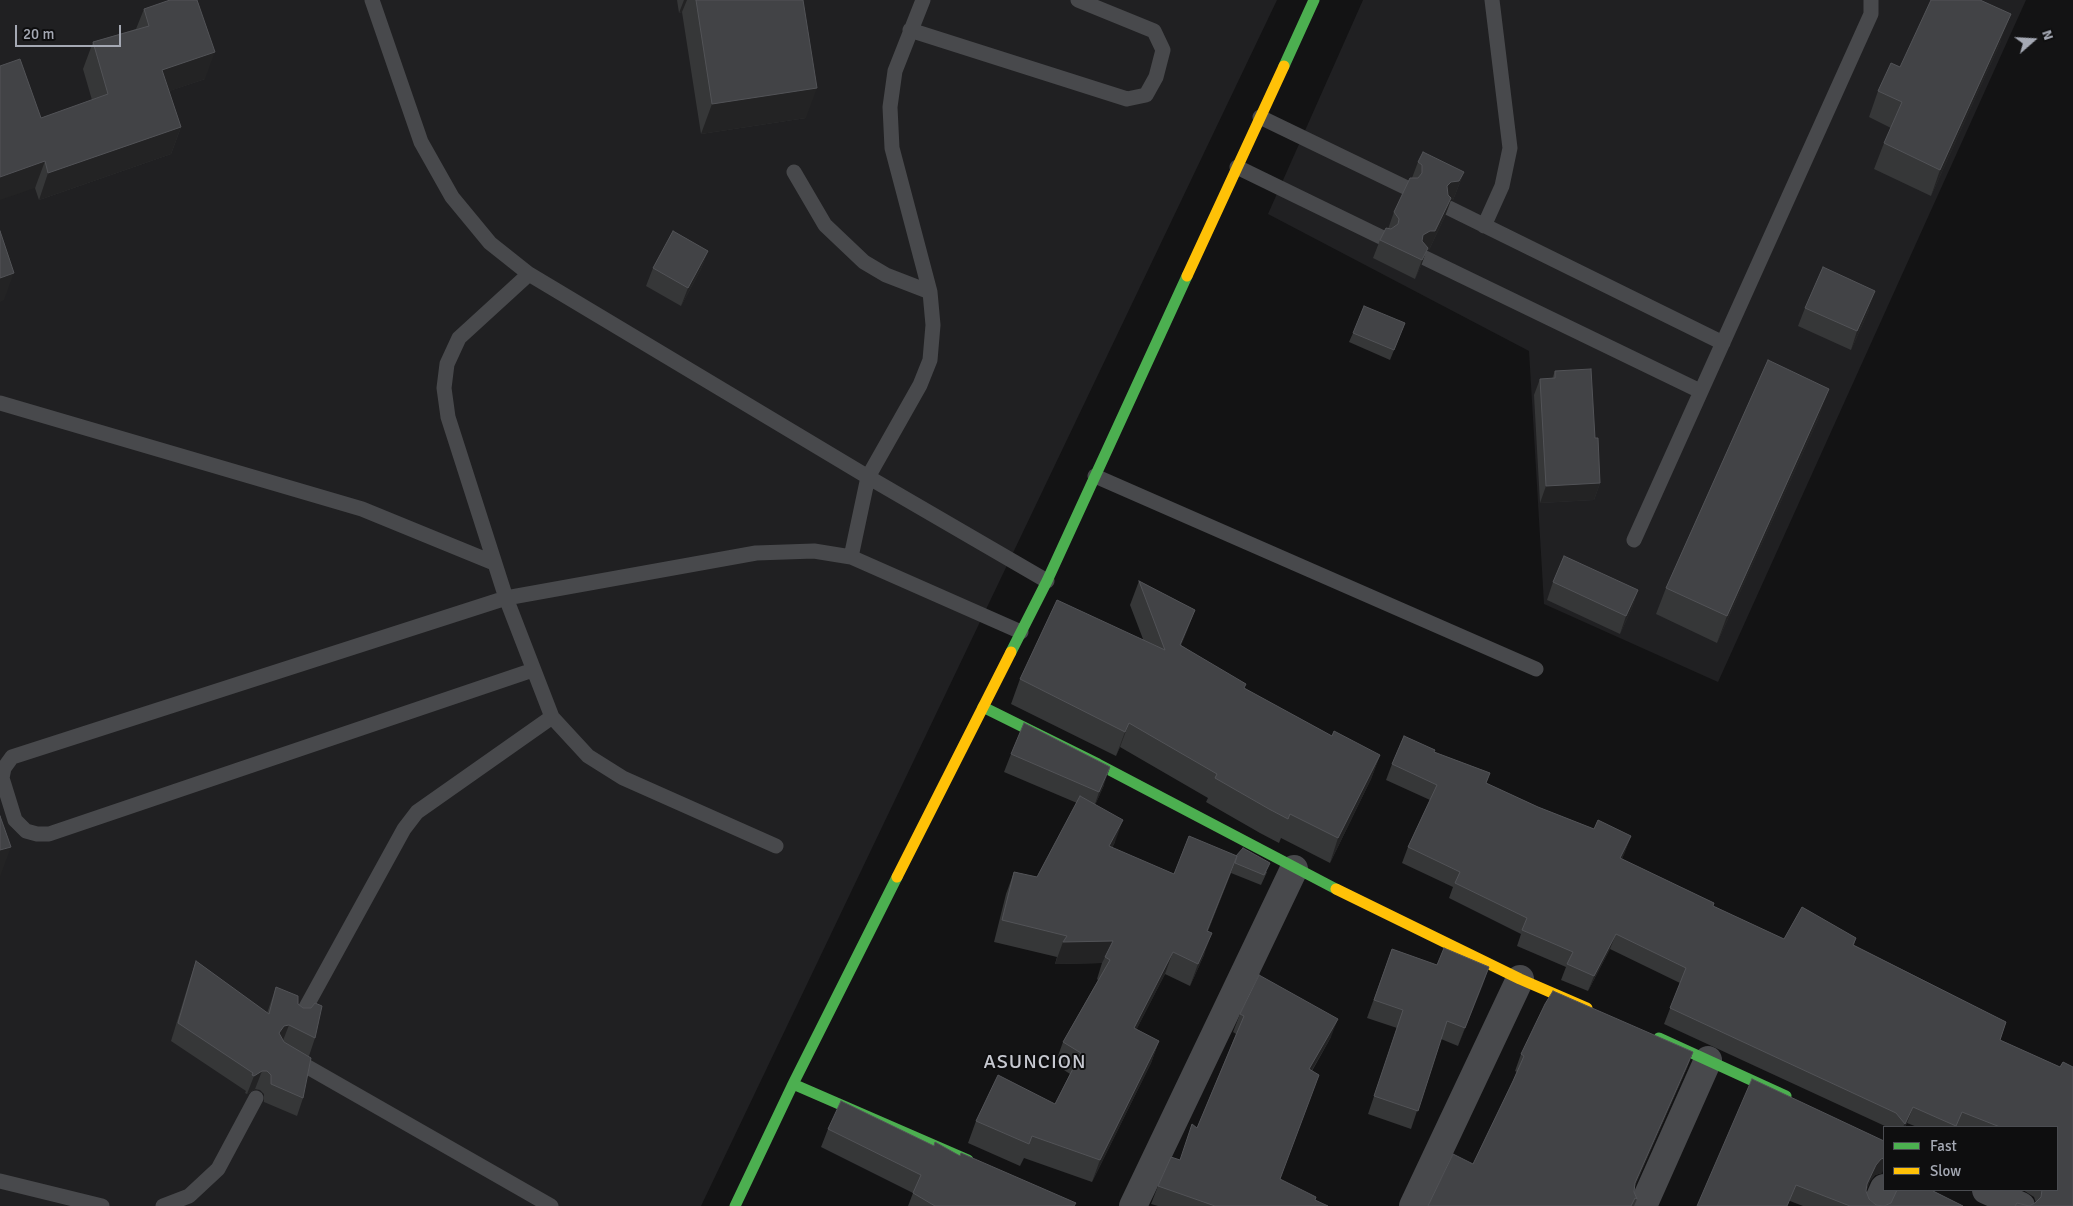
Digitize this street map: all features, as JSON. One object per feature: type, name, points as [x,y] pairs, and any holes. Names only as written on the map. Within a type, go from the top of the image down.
[{"type":"main road","points":[[735,1206],[793,1084],[1047,581],[1314,0]]},
{"type":"main road","points":[[983,707],[1098,764],[1294,869],[1520,979],[1601,1013]]},
{"type":"main road","points":[[1645,1033],[1793,1099]]},
{"type":"main road","points":[[793,1084],[983,1166]]},
{"type":"street","points":[[1132,1206],[1294,869]]},
{"type":"street","points":[[1413,1206],[1520,979]]},
{"type":"street","points":[[1643,1206],[1708,1060]]},
{"type":"street","points":[[1876,1206],[1883,1190]]},
{"type":"street","points":[[1988,1191],[2021,1206]]},
{"type":"lane","points":[[372,0],[421,142],[452,197],[490,243],[529,274],[868,478],[1047,581]]},
{"type":"lane","points":[[851,557],[868,478],[920,385],[930,360],[933,325],[930,292],[892,148],[890,108],[895,71],[923,0]]},
{"type":"lane","points":[[910,30],[1127,99],[1146,95],[1156,77],[1163,50],[1154,31],[1078,0]]},
{"type":"lane","points":[[1484,226],[1502,186],[1510,148],[1492,0]]},
{"type":"lane","points":[[1634,540],[1871,14],[1872,0]]},
{"type":"lane","points":[[1260,117],[1407,188]]},
{"type":"lane","points":[[1237,167],[1383,238]]},
{"type":"lane","points":[[794,172],[825,225],[864,262],[886,275],[930,292]]},
{"type":"lane","points":[[1448,208],[1722,343]]},
{"type":"lane","points":[[1425,258],[1700,391]]},
{"type":"lane","points":[[529,274],[459,338],[447,364],[444,388],[448,417],[494,563],[552,717],[588,756],[623,778],[776,846]]},
{"type":"lane","points":[[0,403],[362,509],[494,563]]},
{"type":"lane","points":[[1095,476],[1536,669]]},
{"type":"lane","points":[[533,670],[50,834],[37,834],[26,831],[15,820],[2,778],[4,768],[12,757],[506,598],[756,553],[814,551],[851,557],[1020,632]]},
{"type":"lane","points":[[300,1018],[404,829],[413,818],[552,717]]},
{"type":"lane","points":[[282,1052],[551,1206]]},
{"type":"lane","points":[[163,1206],[189,1196],[218,1169],[256,1098]]},
{"type":"lane","points":[[0,1180],[102,1206]]},
{"type":"shaded area","points":[[0,0],[1277,0],[701,1206],[0,1206]]},
{"type":"shaded area","points":[[1363,0],[2026,0],[1718,682],[1544,604],[1529,351],[1268,214]]},
{"type":"building","points":[[170,0],[197,0],[215,52],[162,70],[181,127],[48,173],[45,161],[0,177],[0,66],[20,59],[41,118],[108,94],[93,42],[149,26],[144,9]]},
{"type":"building","points":[[696,0],[803,0],[817,88],[712,104]]},
{"type":"building","points":[[1931,0],[1980,0],[2011,14],[1940,170],[1884,143],[1902,102],[1878,91],[1891,63],[1900,67]]},
{"type":"building","points":[[1423,152],[1464,172],[1459,181],[1451,182],[1447,186],[1448,195],[1451,198],[1435,231],[1430,231],[1423,235],[1422,241],[1428,248],[1422,260],[1380,240],[1386,228],[1391,229],[1398,224],[1399,219],[1394,212],[1410,178],[1418,178],[1422,173],[1422,165],[1418,162]]},
{"type":"building","points":[[0,231],[14,273],[0,278]]},
{"type":"building","points":[[673,231],[708,251],[688,288],[653,268]]},
{"type":"building","points":[[1823,267],[1875,291],[1857,331],[1805,308]]},
{"type":"building","points":[[1364,306],[1405,323],[1394,350],[1353,333]]},
{"type":"building","points":[[1768,360],[1829,389],[1727,616],[1666,588]]},
{"type":"building","points":[[1591,369],[1595,438],[1598,438],[1600,483],[1546,486],[1540,379],[1555,378],[1555,371]]},
{"type":"building","points":[[1564,556],[1638,590],[1626,616],[1553,582]]},
{"type":"building","points":[[1139,581],[1195,610],[1180,645],[1246,684],[1244,688],[1332,736],[1334,731],[1380,755],[1338,838],[1290,814],[1288,819],[1269,809],[1215,778],[1217,774],[1129,723],[1125,732],[1020,679],[1057,600],[1165,650]]},
{"type":"building","points":[[1024,723],[1110,767],[1099,792],[1011,754]]},
{"type":"building","points":[[1404,736],[1435,750],[1434,752],[1490,773],[1486,783],[1538,807],[1594,829],[1598,820],[1631,836],[1620,858],[1714,903],[1713,906],[1784,939],[1802,907],[1856,938],[1853,945],[2006,1022],[2000,1040],[2060,1067],[2063,1062],[2073,1067],[2073,1206],[2029,1206],[2041,1197],[2042,1191],[2058,1191],[2058,1126],[1997,1126],[1962,1112],[1956,1126],[1913,1107],[1905,1124],[1896,1113],[1670,1008],[1686,968],[1616,934],[1594,976],[1567,964],[1573,952],[1522,930],[1527,918],[1455,883],[1460,872],[1408,847],[1437,785],[1392,764]]},
{"type":"building","points":[[1080,796],[1123,820],[1109,846],[1174,874],[1189,836],[1237,856],[1207,931],[1212,933],[1198,964],[1173,952],[1134,1028],[1159,1041],[1100,1160],[1032,1136],[1029,1144],[976,1121],[998,1075],[1055,1104],[1081,1053],[1063,1042],[1110,960],[1105,957],[1113,941],[1063,942],[1067,936],[1002,920],[1014,872],[1037,877]]},
{"type":"building","points":[[0,816],[11,847],[0,850]]},
{"type":"building","points":[[1243,848],[1270,863],[1264,875],[1235,863],[1236,856]]},
{"type":"building","points":[[1444,948],[1489,967],[1465,1028],[1447,1021],[1418,1111],[1374,1096],[1403,1010],[1374,1000],[1392,949],[1437,965]]},
{"type":"building","points":[[196,961],[269,1014],[276,987],[298,996],[298,1004],[303,1008],[311,1008],[315,1003],[322,1006],[315,1038],[289,1025],[284,1026],[279,1033],[284,1042],[311,1058],[303,1098],[271,1084],[271,1075],[267,1071],[252,1075],[253,1073],[178,1023]]},
{"type":"building","points":[[1259,975],[1338,1019],[1309,1069],[1319,1075],[1280,1179],[1316,1197],[1315,1200],[1328,1206],[1215,1206],[1158,1186],[1171,1157],[1180,1160],[1192,1124],[1197,1128],[1244,1016],[1240,1014]]},
{"type":"building","points":[[1553,991],[1693,1052],[1635,1183],[1634,1192],[1637,1199],[1635,1198],[1631,1206],[1428,1206],[1453,1154],[1473,1164],[1524,1056],[1521,1054]]},
{"type":"building","points":[[1752,1079],[1883,1141],[1883,1158],[1876,1165],[1867,1184],[1866,1191],[1869,1199],[1876,1205],[1884,1206],[1850,1206],[1796,1185],[1787,1206],[1697,1206]]},
{"type":"building","points":[[841,1101],[934,1146],[935,1142],[960,1156],[961,1153],[1076,1203],[1074,1206],[935,1206],[913,1193],[921,1175],[828,1129]]},
{"type":"building","points":[[1897,1191],[1933,1191],[1963,1206],[1884,1206],[1891,1203]]},
{"type":"building","points":[[2017,1203],[2029,1206],[2015,1206]]},
{"type":"traffic: fast","points":[[1284,66],[1314,0]]},
{"type":"traffic: fast","points":[[1011,652],[1047,581],[1187,276]]},
{"type":"traffic: fast","points":[[983,707],[1098,764],[1336,889]]},
{"type":"traffic: fast","points":[[735,1206],[793,1084],[897,877]]},
{"type":"traffic: fast","points":[[1659,1038],[1786,1096]]},
{"type":"traffic: fast","points":[[793,1084],[968,1160]]},
{"type":"traffic: slow","points":[[1187,276],[1284,66]]},
{"type":"traffic: slow","points":[[897,877],[1011,652]]},
{"type":"traffic: slow","points":[[1336,889],[1520,979],[1587,1008]]},
{"type":"district","name":"ASUNCION","points":[[1035,1063]]}]
